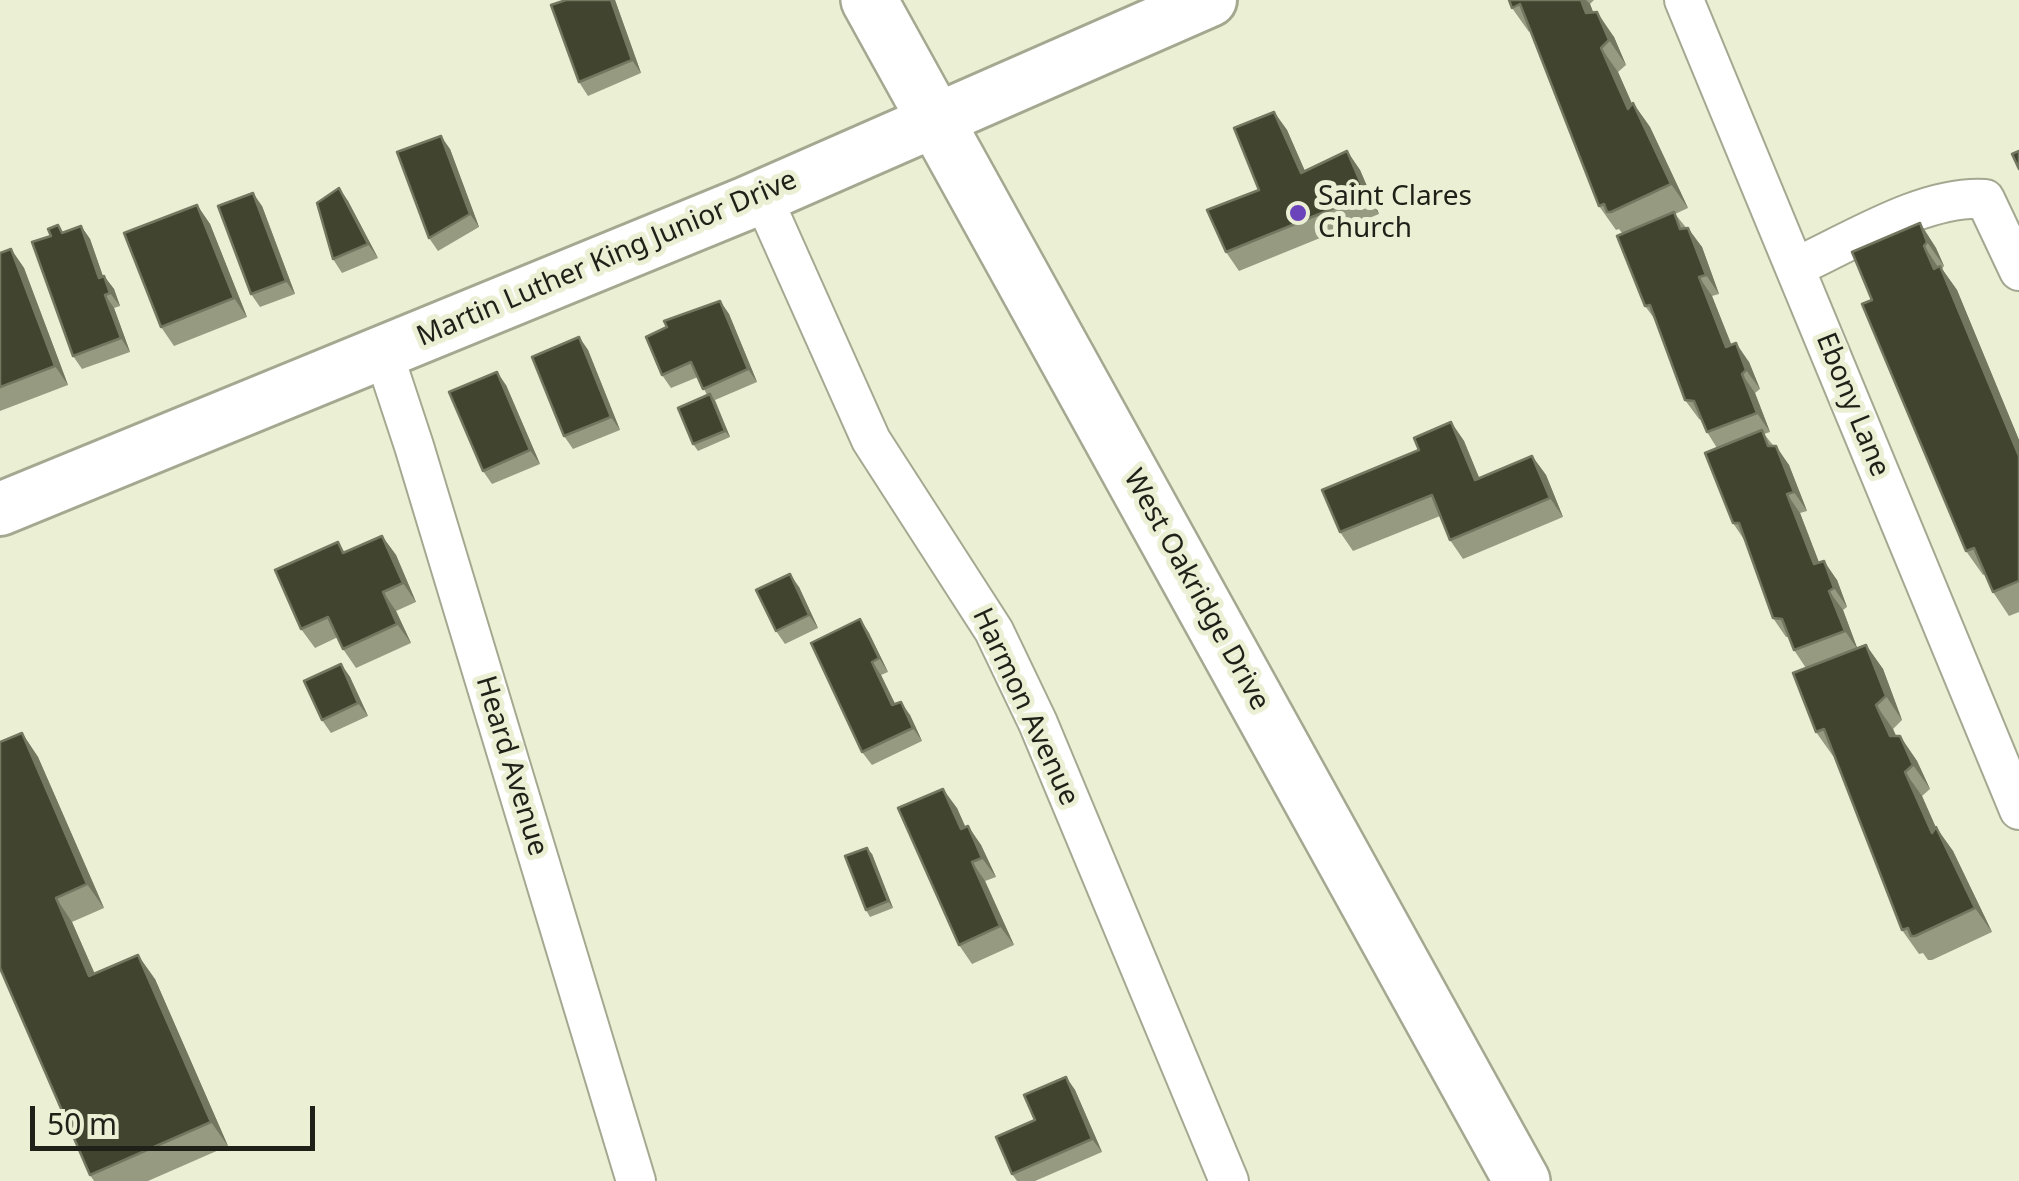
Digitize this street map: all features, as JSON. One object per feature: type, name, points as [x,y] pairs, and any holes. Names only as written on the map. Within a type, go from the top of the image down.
[{"type":"main road","name":"West Oakridge Drive","points":[[869,0],[1522,1181]]},
{"type":"street","name":"Martin Luther King Junior Drive","points":[[0,509],[762,196],[1210,0]]},
{"type":"street","name":"Ebony Lane","points":[[1684,0],[2019,810]]},
{"type":"street","name":"Harmon Avenue","points":[[762,196],[870,440],[994,631],[1038,723],[1229,1181]]},
{"type":"street","points":[[1796,268],[1925,208],[1963,198],[1985,199],[2019,271]]},
{"type":"street","name":"Heard Avenue","points":[[383,352],[636,1181]]},
{"type":"building","points":[[566,0],[611,0],[632,60],[579,82],[551,5]]},
{"type":"building","points":[[1509,0],[1581,0],[1586,13],[1597,12],[1609,40],[1601,48],[1628,109],[1633,103],[1671,184],[1611,212],[1607,212],[1604,204],[1599,206],[1520,4],[1512,8]]},
{"type":"building","points":[[1274,112],[1301,173],[1347,151],[1366,195],[1226,252],[1207,210],[1259,190],[1234,128]]},
{"type":"building","points":[[441,136],[470,214],[429,238],[397,152]]},
{"type":"building","points":[[2019,151],[2019,169],[2012,154]]},
{"type":"building","points":[[339,188],[368,244],[333,259],[317,203]]},
{"type":"building","points":[[253,193],[286,281],[251,294],[218,206]]},
{"type":"building","points":[[197,205],[234,298],[161,327],[124,233]]},
{"type":"building","points":[[1674,212],[1680,229],[1688,228],[1706,275],[1699,277],[1726,347],[1736,343],[1746,370],[1742,374],[1757,413],[1707,432],[1694,401],[1685,400],[1650,305],[1645,306],[1617,236]]},
{"type":"building","points":[[1920,223],[1927,242],[1924,246],[1934,269],[1940,266],[2019,456],[2019,581],[1993,592],[1974,548],[1966,551],[1862,304],[1872,300],[1852,252]]},
{"type":"building","points":[[58,225],[62,233],[81,226],[99,278],[104,276],[110,293],[105,295],[121,338],[73,356],[32,242],[51,236],[48,229]]},
{"type":"building","points":[[11,249],[55,366],[0,387],[0,253]]},
{"type":"building","points":[[720,301],[748,369],[703,389],[691,362],[662,375],[646,337],[667,327],[664,321]]},
{"type":"building","points":[[579,337],[611,417],[564,436],[532,357]]},
{"type":"building","points":[[497,372],[530,450],[483,471],[449,392]]},
{"type":"building","points":[[710,394],[725,431],[693,444],[678,408]]},
{"type":"building","points":[[1451,422],[1475,480],[1532,456],[1550,498],[1450,540],[1432,495],[1340,532],[1322,490],[1419,450],[1414,438]]},
{"type":"building","points":[[1762,430],[1768,446],[1776,446],[1794,492],[1787,494],[1814,564],[1824,561],[1834,588],[1829,591],[1845,631],[1794,650],[1782,619],[1773,618],[1739,523],[1733,523],[1705,453]]},
{"type":"building","points":[[382,536],[403,583],[383,592],[397,624],[343,649],[328,617],[301,629],[275,570],[338,542],[343,553]]},
{"type":"building","points":[[790,574],[809,615],[776,631],[756,590]]},
{"type":"building","points":[[860,619],[879,658],[872,662],[892,705],[901,702],[913,728],[862,752],[811,643]]},
{"type":"building","points":[[1866,645],[1886,696],[1876,705],[1890,736],[1900,736],[1913,765],[1905,772],[1932,833],[1936,827],[1975,908],[1915,936],[1911,936],[1908,928],[1902,930],[1824,729],[1816,732],[1793,673]]},
{"type":"building","points":[[341,664],[358,703],[322,720],[304,681]]},
{"type":"building","points":[[22,733],[87,884],[56,898],[89,976],[138,955],[211,1122],[90,1175],[0,968],[0,742]]},
{"type":"building","points":[[943,789],[961,829],[968,826],[982,858],[972,862],[1000,926],[959,945],[898,808]]},
{"type":"building","points":[[867,848],[888,901],[866,910],[845,856]]},
{"type":"building","points":[[1066,1077],[1092,1139],[1012,1174],[996,1137],[1035,1120],[1024,1095]]},
{"type":"place","name":"Saint Clares Church","points":[[1298,213]]}]
